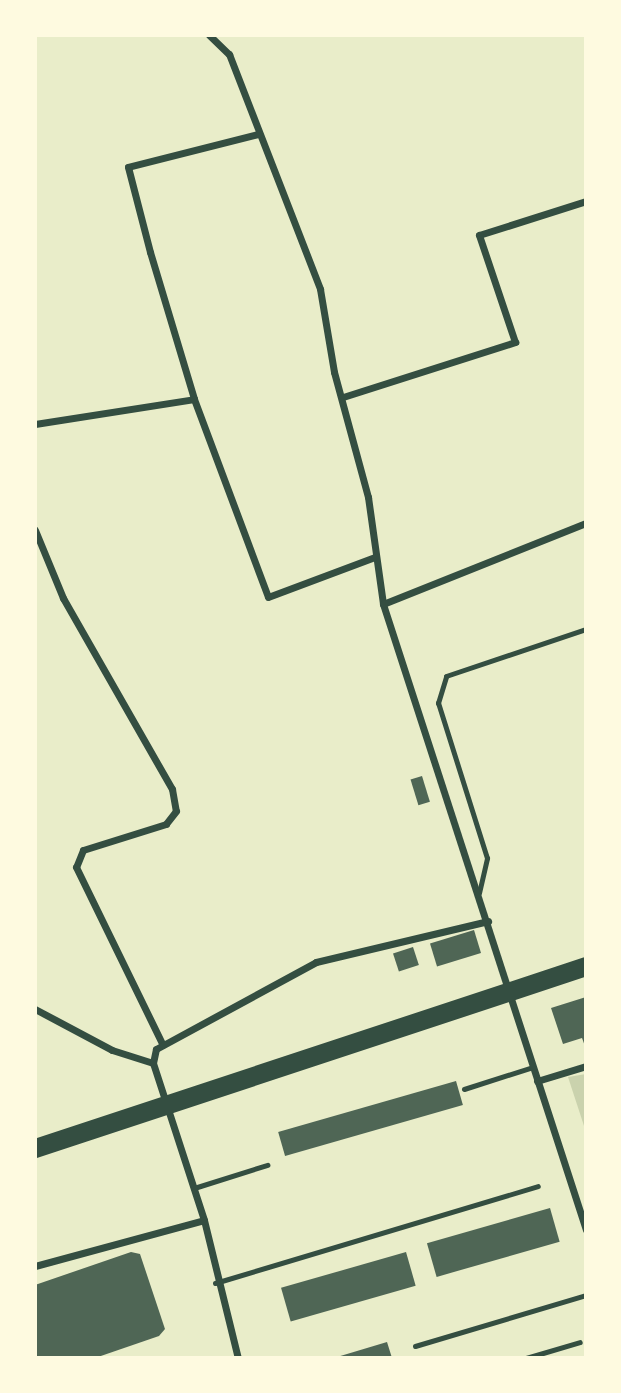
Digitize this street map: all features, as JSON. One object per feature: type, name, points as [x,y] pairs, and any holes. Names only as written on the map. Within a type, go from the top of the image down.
[{"type":"highway","points":[[35,1148],[586,966]]},
{"type":"street","points":[[209,35],[229,54],[320,289],[368,497],[383,604],[457,842],[479,893],[586,1230]]},
{"type":"street","points":[[258,134],[128,167],[194,399],[268,597],[375,557]]},
{"type":"street","points":[[343,397],[515,342],[479,235],[586,201]]},
{"type":"street","points":[[35,424],[194,399]]},
{"type":"street","points":[[383,604],[586,523]]},
{"type":"street","points":[[35,530],[63,598],[172,789],[176,811],[166,824],[83,850],[76,867],[163,1045]]},
{"type":"street","points":[[238,1358],[215,1283],[204,1220],[153,1063],[163,1045],[316,962],[488,921]]},
{"type":"street","points":[[35,1009],[112,1050],[153,1063]]},
{"type":"street","points":[[537,1081],[586,1066]]},
{"type":"street","points":[[35,1266],[204,1220]]},
{"type":"lane","points":[[479,893],[487,858],[438,703],[446,676],[586,629]]},
{"type":"lane","points":[[464,1089],[533,1068]]},
{"type":"lane","points":[[194,1188],[267,1165]]},
{"type":"lane","points":[[215,1283],[538,1186]]},
{"type":"lane","points":[[415,1346],[586,1296]]},
{"type":"lane","points":[[526,1358],[580,1342]]},
{"type":"green space","points":[[586,1074],[586,1132],[568,1077]]},
{"type":"building","points":[[422,776],[430,802],[418,805],[411,780]]},
{"type":"building","points":[[474,930],[481,953],[437,966],[430,943]]},
{"type":"building","points":[[413,947],[419,965],[399,972],[393,953]]},
{"type":"building","points":[[586,997],[586,1049],[582,1038],[563,1044],[551,1008]]},
{"type":"building","points":[[456,1081],[463,1105],[285,1156],[278,1132]]},
{"type":"building","points":[[550,1208],[560,1242],[437,1277],[427,1243]]},
{"type":"building","points":[[131,1252],[140,1254],[165,1329],[159,1336],[95,1358],[35,1358],[35,1285]]},
{"type":"building","points":[[406,1252],[416,1286],[291,1321],[281,1288]]},
{"type":"building","points":[[387,1342],[392,1358],[337,1358],[337,1357]]}]
